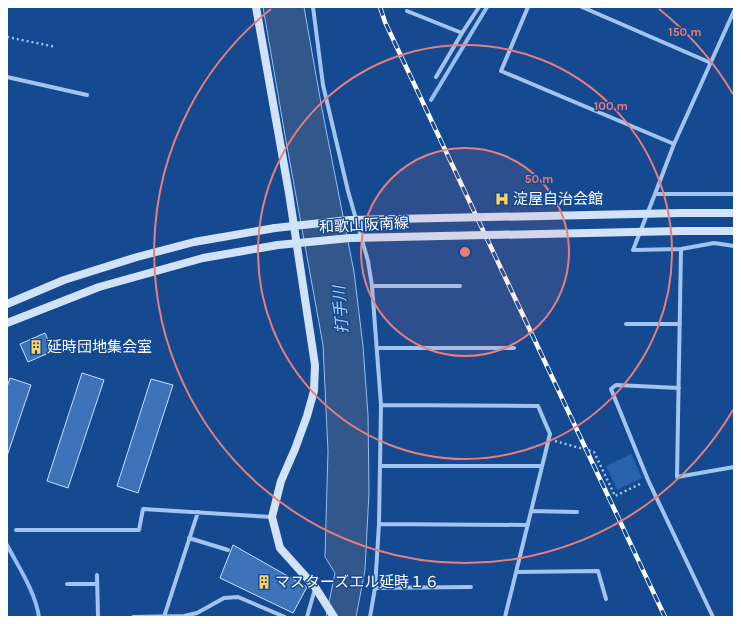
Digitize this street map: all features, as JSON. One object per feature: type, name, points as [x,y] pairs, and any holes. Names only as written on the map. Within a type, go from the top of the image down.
[{"type":"main road","points":[[256,7],[289,193],[315,364],[314,391],[307,416],[281,481],[272,517],[280,548],[315,586],[334,617]]},
{"type":"main road","name":"和歌山阪南線","points":[[7,304],[64,280],[137,257],[194,242],[275,228],[349,220],[734,213]]},
{"type":"main road","name":"和歌山阪南線","points":[[7,322],[99,287],[203,258],[278,245],[350,238],[734,231]]},
{"type":"street","points":[[313,7],[323,84],[348,191],[368,261],[372,286],[381,405],[379,524],[375,588],[370,617]]},
{"type":"street","points":[[436,77],[462,32],[479,7]]},
{"type":"street","points":[[528,7],[501,71],[674,144]]},
{"type":"street","points":[[582,7],[711,62]]},
{"type":"street","points":[[407,11],[462,32]]},
{"type":"street","points":[[734,11],[674,144],[632,250],[681,250],[714,243],[734,246]]},
{"type":"street","points":[[7,78],[87,95]]},
{"type":"street","points":[[655,194],[734,194]]},
{"type":"street","points":[[681,250],[677,477],[734,467]]},
{"type":"street","points":[[372,286],[460,286]]},
{"type":"street","points":[[626,324],[680,324]]},
{"type":"street","points":[[377,348],[514,348]]},
{"type":"street","points":[[679,388],[616,385],[611,389],[648,480],[713,617]]},
{"type":"street","points":[[381,405],[538,406],[550,434],[505,617]]},
{"type":"street","points":[[380,466],[542,466]]},
{"type":"street","points":[[16,530],[140,530],[143,509],[272,517]]},
{"type":"street","points":[[531,511],[577,512]]},
{"type":"street","points":[[164,617],[198,512]]},
{"type":"street","points":[[379,524],[528,525]]},
{"type":"street","points":[[189,538],[228,550]]},
{"type":"street","points":[[516,572],[598,571],[606,599]]},
{"type":"street","points":[[97,575],[98,617]]},
{"type":"street","points":[[67,584],[97,584]]},
{"type":"street","points":[[307,617],[315,586]]},
{"type":"street","points":[[375,588],[471,587]]},
{"type":"street","points":[[133,617],[184,616],[197,613],[224,598],[238,597],[285,617]]},
{"type":"path","points":[[7,37],[56,46]]},
{"type":"path","points":[[549,440],[594,452],[615,496],[648,480]]},
{"type":"shaded area","points":[[631,454],[642,478],[617,490],[606,466]]},
{"type":"water","name":"打手川","points":[[263,7],[304,7],[322,109],[354,272],[363,346],[368,415],[369,492],[365,570],[356,617],[326,617],[335,573],[325,557],[328,451],[323,345]]},
{"type":"building","name":"延時団地集会室","points":[[45,333],[53,351],[28,362],[20,344]]},
{"type":"building","points":[[82,373],[104,380],[68,488],[47,481]]},
{"type":"building","points":[[10,378],[31,385],[7,456],[7,387]]},
{"type":"building","points":[[151,379],[173,385],[138,493],[117,486]]},
{"type":"building","name":"マスターズエル延時１６","points":[[233,545],[307,587],[293,613],[220,578]]},
{"type":"waterway","points":[[431,100],[487,7]]},
{"type":"waterway","points":[[7,545],[30,589],[39,617]]},
{"type":"railway","points":[[380,7],[385,22],[665,617]]},
{"type":"place","name":"淀屋自治会館","points":[[502,199]]},
{"type":"place","name":"延時団地集会室","points":[[36,347]]},
{"type":"place","name":"マスターズエル延時１６","points":[[264,582]]}]
